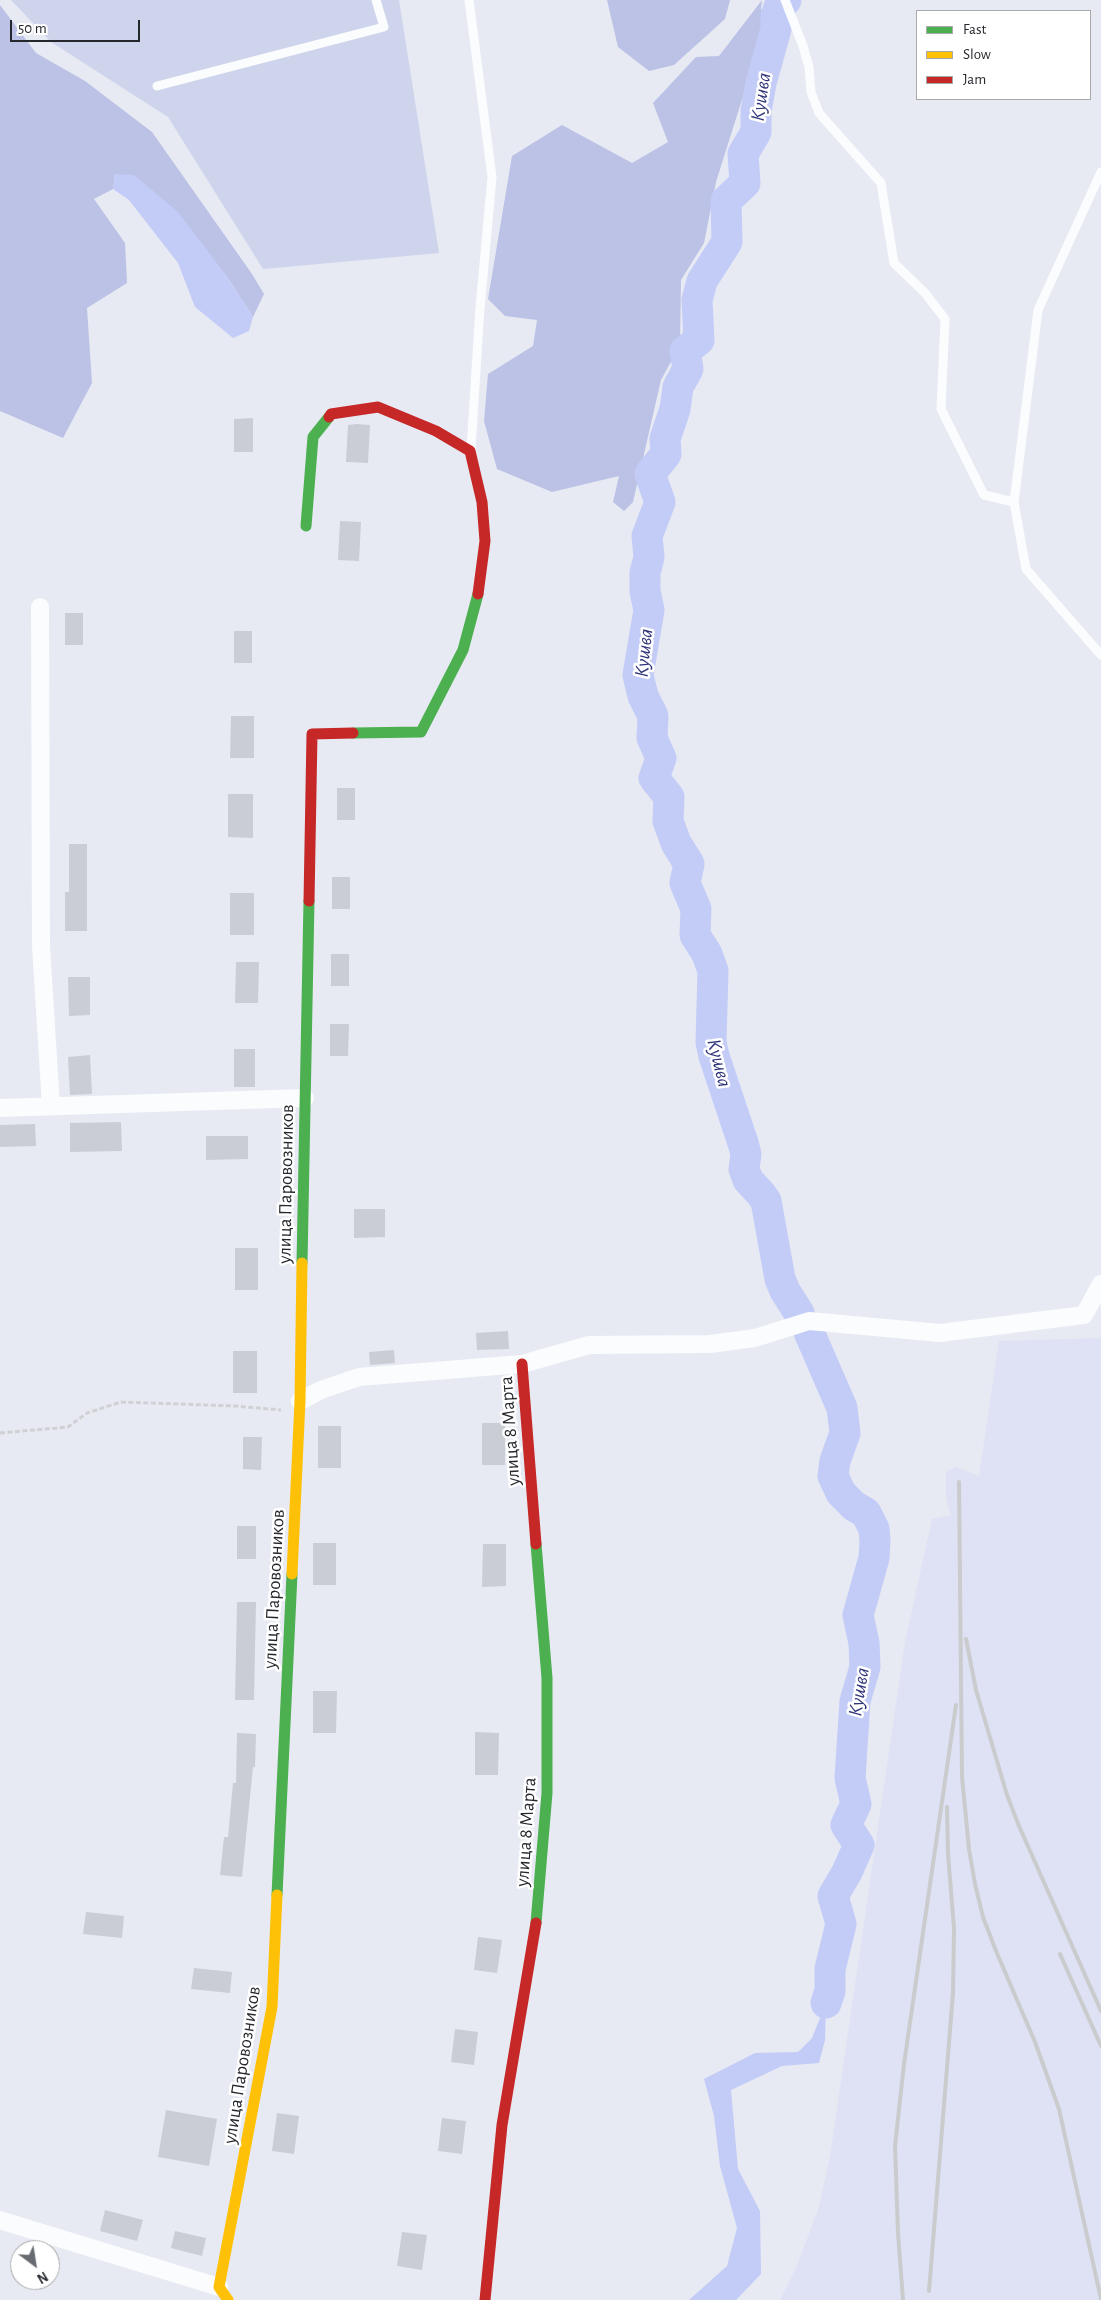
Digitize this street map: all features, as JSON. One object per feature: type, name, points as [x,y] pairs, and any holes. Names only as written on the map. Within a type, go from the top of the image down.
[{"type":"street","points":[[306,526],[313,437],[331,414],[378,407],[436,431],[470,450]]},
{"type":"street","name":"улица Паровозников","points":[[224,2294],[272,2007],[300,1407],[312,734],[421,732],[463,650],[477,601],[485,542],[482,502],[470,450]]},
{"type":"street","points":[[40,607],[41,946],[51,1106]]},
{"type":"street","points":[[0,1108],[305,1098]]},
{"type":"street","points":[[300,1407],[320,1390],[359,1377],[522,1364],[589,1345],[710,1344],[755,1338],[808,1321],[940,1333],[993,1328],[1084,1315],[1101,1284]]},
{"type":"street","name":"улица 8 Марта","points":[[485,2300],[502,2125],[536,1923],[547,1793],[546,1678],[522,1364]]},
{"type":"street","points":[[3,2223],[224,2294]]},
{"type":"lane","points":[[158,86],[384,27],[376,0]]},
{"type":"lane","points":[[468,0],[492,176],[470,450]]},
{"type":"lane","points":[[785,0],[804,46],[812,92],[819,113],[881,183],[894,263],[925,293],[945,319],[941,409],[984,495],[1014,502]]},
{"type":"lane","points":[[1101,172],[1038,310],[1014,502],[1026,568],[1101,655]]},
{"type":"path","points":[[0,1433],[68,1427],[87,1413],[122,1402],[300,1407]]},
{"type":"shaded area","points":[[11,0],[399,0],[439,253],[263,269],[168,117],[51,42]]},
{"type":"shaded area","points":[[607,0],[730,0],[725,19],[674,65],[649,71],[618,47]]},
{"type":"shaded area","points":[[762,0],[761,9],[767,14],[771,22],[751,71],[716,182],[704,243],[681,280],[680,345],[661,380],[633,502],[624,511],[613,502],[619,476],[552,492],[497,469],[484,421],[488,374],[533,346],[537,320],[505,316],[488,299],[512,156],[562,125],[632,163],[668,142],[653,103],[696,57],[719,56]]},
{"type":"shaded area","points":[[0,5],[36,53],[85,81],[152,132],[252,274],[264,294],[253,317],[226,275],[115,174],[113,189],[94,199],[125,243],[127,283],[87,308],[92,383],[63,438],[0,411]]},
{"type":"shaded area","points":[[115,174],[134,175],[178,212],[226,275],[253,317],[249,331],[233,338],[195,307],[178,263],[129,200],[113,189]]},
{"type":"shaded area","points":[[1101,1338],[1101,2300],[780,2300],[796,2268],[819,2207],[830,2156],[905,1642],[932,1519],[951,1515],[946,1498],[946,1472],[956,1467],[979,1476],[999,1341]]},
{"type":"shaded area","points":[[826,2003],[825,2040],[819,2063],[782,2066],[731,2090],[738,2169],[760,2211],[761,2274],[736,2300],[689,2300],[727,2266],[737,2228],[720,2166],[714,2116],[704,2079],[755,2053],[798,2052],[812,2038]]},
{"type":"building","points":[[253,418],[253,452],[234,452],[234,419]]},
{"type":"building","points":[[348,425],[370,425],[368,463],[346,462]]},
{"type":"building","points":[[340,521],[361,522],[359,561],[338,560]]},
{"type":"building","points":[[65,613],[83,613],[83,645],[65,645]]},
{"type":"building","points":[[234,631],[252,631],[252,663],[234,663]]},
{"type":"building","points":[[231,716],[254,716],[254,758],[230,758]]},
{"type":"building","points":[[337,788],[355,788],[355,820],[337,820]]},
{"type":"building","points":[[228,794],[253,794],[253,838],[228,837]]},
{"type":"building","points":[[69,844],[87,844],[87,931],[65,931],[65,892],[69,892]]},
{"type":"building","points":[[332,877],[350,877],[350,909],[332,909]]},
{"type":"building","points":[[230,893],[254,893],[254,935],[230,935]]},
{"type":"building","points":[[331,954],[349,954],[349,986],[331,986]]},
{"type":"building","points":[[236,962],[259,962],[258,1003],[235,1003]]},
{"type":"building","points":[[68,977],[90,977],[90,1015],[69,1016]]},
{"type":"building","points":[[330,1024],[349,1024],[348,1056],[330,1056]]},
{"type":"building","points":[[234,1049],[255,1049],[255,1087],[234,1087]]},
{"type":"building","points":[[90,1055],[92,1094],[70,1095],[68,1057]]},
{"type":"building","points":[[121,1122],[122,1151],[70,1152],[70,1123]]},
{"type":"building","points":[[35,1124],[36,1146],[0,1147],[0,1125]]},
{"type":"building","points":[[206,1136],[248,1136],[248,1159],[206,1160]]},
{"type":"building","points":[[354,1209],[385,1209],[385,1237],[354,1238]]},
{"type":"building","points":[[235,1248],[258,1248],[258,1290],[235,1290]]},
{"type":"building","points":[[508,1331],[509,1349],[477,1350],[476,1333]]},
{"type":"building","points":[[394,1350],[395,1363],[370,1365],[369,1352]]},
{"type":"building","points":[[233,1351],[257,1351],[257,1393],[233,1393]]},
{"type":"building","points":[[482,1423],[505,1423],[505,1465],[482,1465]]},
{"type":"building","points":[[318,1426],[341,1426],[341,1468],[318,1468]]},
{"type":"building","points":[[243,1437],[262,1437],[261,1470],[243,1469]]},
{"type":"building","points":[[237,1526],[256,1526],[256,1559],[237,1559]]},
{"type":"building","points":[[313,1543],[336,1543],[336,1585],[313,1585]]},
{"type":"building","points":[[483,1544],[506,1544],[506,1586],[482,1587]]},
{"type":"building","points":[[237,1602],[256,1602],[254,1700],[235,1700]]},
{"type":"building","points":[[313,1691],[337,1691],[336,1733],[313,1733]]},
{"type":"building","points":[[475,1732],[499,1733],[498,1775],[475,1775]]},
{"type":"building","points":[[237,1733],[256,1734],[255,1767],[253,1767],[242,1877],[220,1875],[224,1837],[228,1837],[233,1783],[236,1783]]},
{"type":"building","points":[[86,1912],[124,1916],[122,1938],[83,1934]]},
{"type":"building","points":[[478,1937],[502,1940],[497,1973],[474,1970]]},
{"type":"building","points":[[194,1968],[232,1972],[230,1993],[191,1989]]},
{"type":"building","points":[[455,2029],[478,2032],[474,2065],[451,2062]]},
{"type":"building","points":[[166,2110],[217,2119],[209,2166],[158,2157]]},
{"type":"building","points":[[277,2113],[299,2116],[294,2154],[272,2151]]},
{"type":"building","points":[[442,2118],[466,2121],[462,2154],[438,2151]]},
{"type":"building","points":[[105,2210],[143,2220],[137,2241],[100,2231]]},
{"type":"building","points":[[175,2231],[206,2238],[202,2256],[171,2248]]},
{"type":"building","points":[[402,2232],[427,2235],[422,2270],[397,2266]]},
{"type":"waterway","name":"Кушва","points":[[786,0],[779,7],[776,16],[776,29],[761,83],[756,111],[756,132],[743,154],[745,183],[726,201],[727,242],[702,281],[697,300],[699,340],[685,351],[688,369],[678,387],[675,409],[665,439],[666,454],[650,474],[660,502],[647,536],[649,557],[645,573],[645,591],[649,610],[638,675],[643,696],[653,716],[652,738],[661,758],[654,778],[669,797],[668,821],[676,843],[689,864],[685,883],[696,909],[695,935],[707,954],[713,971],[711,1042],[714,1056],[746,1154],[744,1169],[748,1180],[766,1201],[780,1279],[799,1313]]},
{"type":"waterway","name":"Кушва","points":[[809,1332],[842,1408],[845,1433],[835,1461],[833,1476],[841,1493],[854,1506],[866,1513],[874,1529],[875,1541],[874,1558],[858,1615],[864,1643],[865,1667],[855,1701],[850,1778],[856,1804],[846,1825],[859,1845],[847,1872],[833,1896],[841,1924],[830,1969],[830,1991],[826,2003]]},
{"type":"railway","points":[[959,1482],[962,1777],[969,1849],[975,1884],[983,1917],[1035,2042],[1059,2109],[1101,2299]]},
{"type":"railway","points":[[966,1639],[976,1690],[1007,1795],[1101,2011]]},
{"type":"railway","points":[[903,2300],[898,2233],[895,2146],[904,2064],[956,1705]]},
{"type":"railway","points":[[929,2291],[953,1993],[954,1928],[948,1854],[947,1807]]},
{"type":"railway","points":[[1060,1954],[1101,2046]]},
{"type":"traffic: fast","points":[[306,526],[313,437],[329,417]]},
{"type":"traffic: fast","points":[[353,733],[421,732],[463,650],[478,594]]},
{"type":"traffic: fast","points":[[302,1263],[309,901]]},
{"type":"traffic: fast","points":[[536,1544],[547,1678],[547,1793],[536,1923]]},
{"type":"traffic: fast","points":[[277,1895],[292,1574]]},
{"type":"traffic: slow","points":[[292,1574],[300,1401],[302,1263]]},
{"type":"traffic: slow","points":[[228,2300],[219,2287],[272,2007],[277,1895]]},
{"type":"traffic: jam","points":[[329,417],[331,414],[378,407],[436,431],[470,451],[482,502],[485,541],[478,594]]},
{"type":"traffic: jam","points":[[309,901],[312,734],[353,733]]},
{"type":"traffic: jam","points":[[522,1364],[536,1544]]},
{"type":"traffic: jam","points":[[485,2300],[502,2125],[536,1923]]}]
